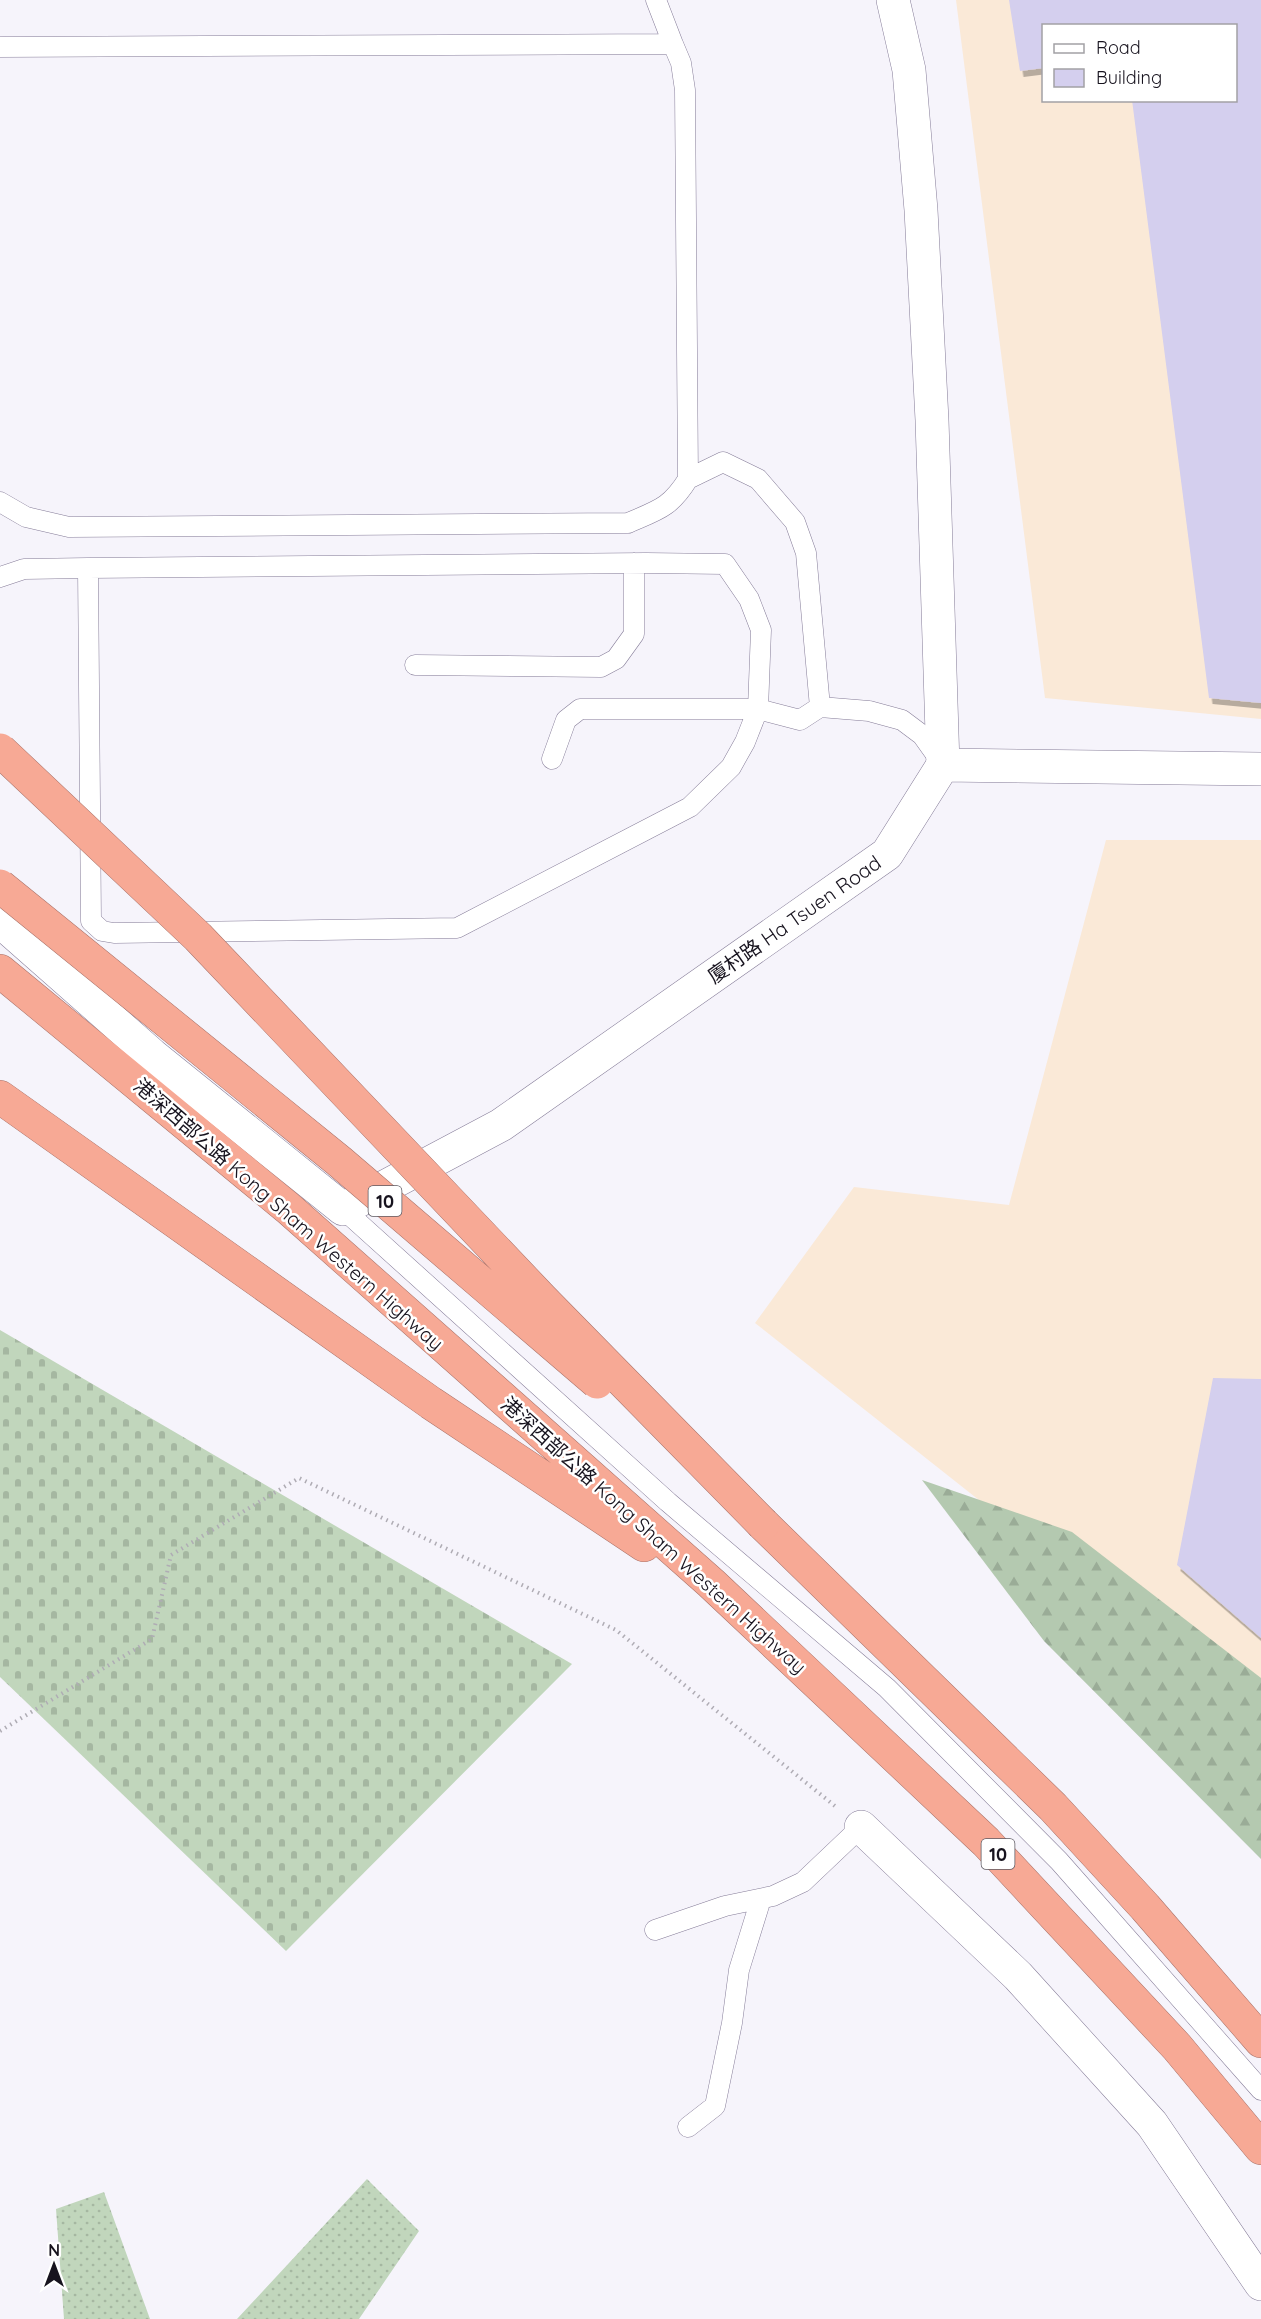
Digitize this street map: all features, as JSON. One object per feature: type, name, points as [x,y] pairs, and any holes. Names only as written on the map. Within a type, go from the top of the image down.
[{"type":"highway","points":[[0,750],[198,937],[534,1290],[763,1524]]},
{"type":"highway","name":"10","points":[[0,886],[339,1161],[763,1524],[1053,1807],[1145,1907],[1261,2041]]},
{"type":"highway","name":"港深西部公路 Kong Sham Western Highway","points":[[0,971],[288,1208],[711,1583],[986,1842],[1177,2047],[1261,2148]]},
{"type":"highway","points":[[0,1097],[441,1409],[628,1536],[711,1583]]},
{"type":"street","points":[[893,0],[909,69],[921,210],[944,765],[1261,769]]},
{"type":"street","name":"廈村路 Ha Tsuen Road","points":[[343,1209],[501,1125],[887,854],[944,765]]},
{"type":"street","points":[[0,921],[152,1055],[343,1209]]},
{"type":"street","points":[[861,1827],[1018,1976],[1152,2124],[1261,2284]]},
{"type":"lane","points":[[0,502],[26,517],[69,527],[628,523],[667,506],[679,494],[688,479],[685,90],[681,63],[656,0]]},
{"type":"lane","points":[[0,47],[673,44]]},
{"type":"lane","points":[[688,479],[723,462],[758,479],[795,522],[806,553],[819,707]]},
{"type":"lane","points":[[416,665],[601,667],[616,659],[634,634],[634,563]]},
{"type":"lane","points":[[0,577],[24,569],[88,568],[634,563],[725,564],[749,599],[761,630],[758,709],[745,742],[731,767],[690,807],[457,928],[114,933],[102,931],[91,921],[88,568]]},
{"type":"lane","points":[[552,759],[566,720],[580,709],[758,709],[800,720],[819,707],[869,711],[902,720],[922,735],[944,765]]},
{"type":"lane","points":[[343,1209],[668,1503],[887,1688],[1059,1861],[1261,2090]]},
{"type":"lane","points":[[655,1930],[725,1906],[773,1896],[803,1882],[861,1827]]},
{"type":"lane","points":[[688,2127],[715,2106],[732,2023],[739,1970],[761,1899]]},
{"type":"path","points":[[0,1731],[152,1640],[171,1556],[299,1478],[616,1630],[861,1827]]},
{"type":"shaded area","points":[[956,0],[1261,0],[1261,719],[1045,698]]},
{"type":"shaded area","points":[[1106,840],[1261,840],[1261,1723],[755,1323],[854,1187],[1009,1205]]},
{"type":"green space","points":[[0,1330],[572,1664],[286,1951],[0,1677]]},
{"type":"green space","points":[[922,1480],[1072,1532],[1261,1678],[1261,1859],[1044,1641]]},
{"type":"green space","points":[[367,2179],[419,2231],[359,2319],[237,2319]]},
{"type":"green space","points":[[104,2192],[150,2319],[64,2319],[56,2209]]},
{"type":"building","points":[[1009,0],[1261,0],[1261,703],[1209,698],[1132,102],[1237,102],[1237,24],[1042,24],[1042,68],[1020,71]]},
{"type":"building","points":[[1213,1378],[1261,1379],[1261,1638],[1177,1565]]}]
